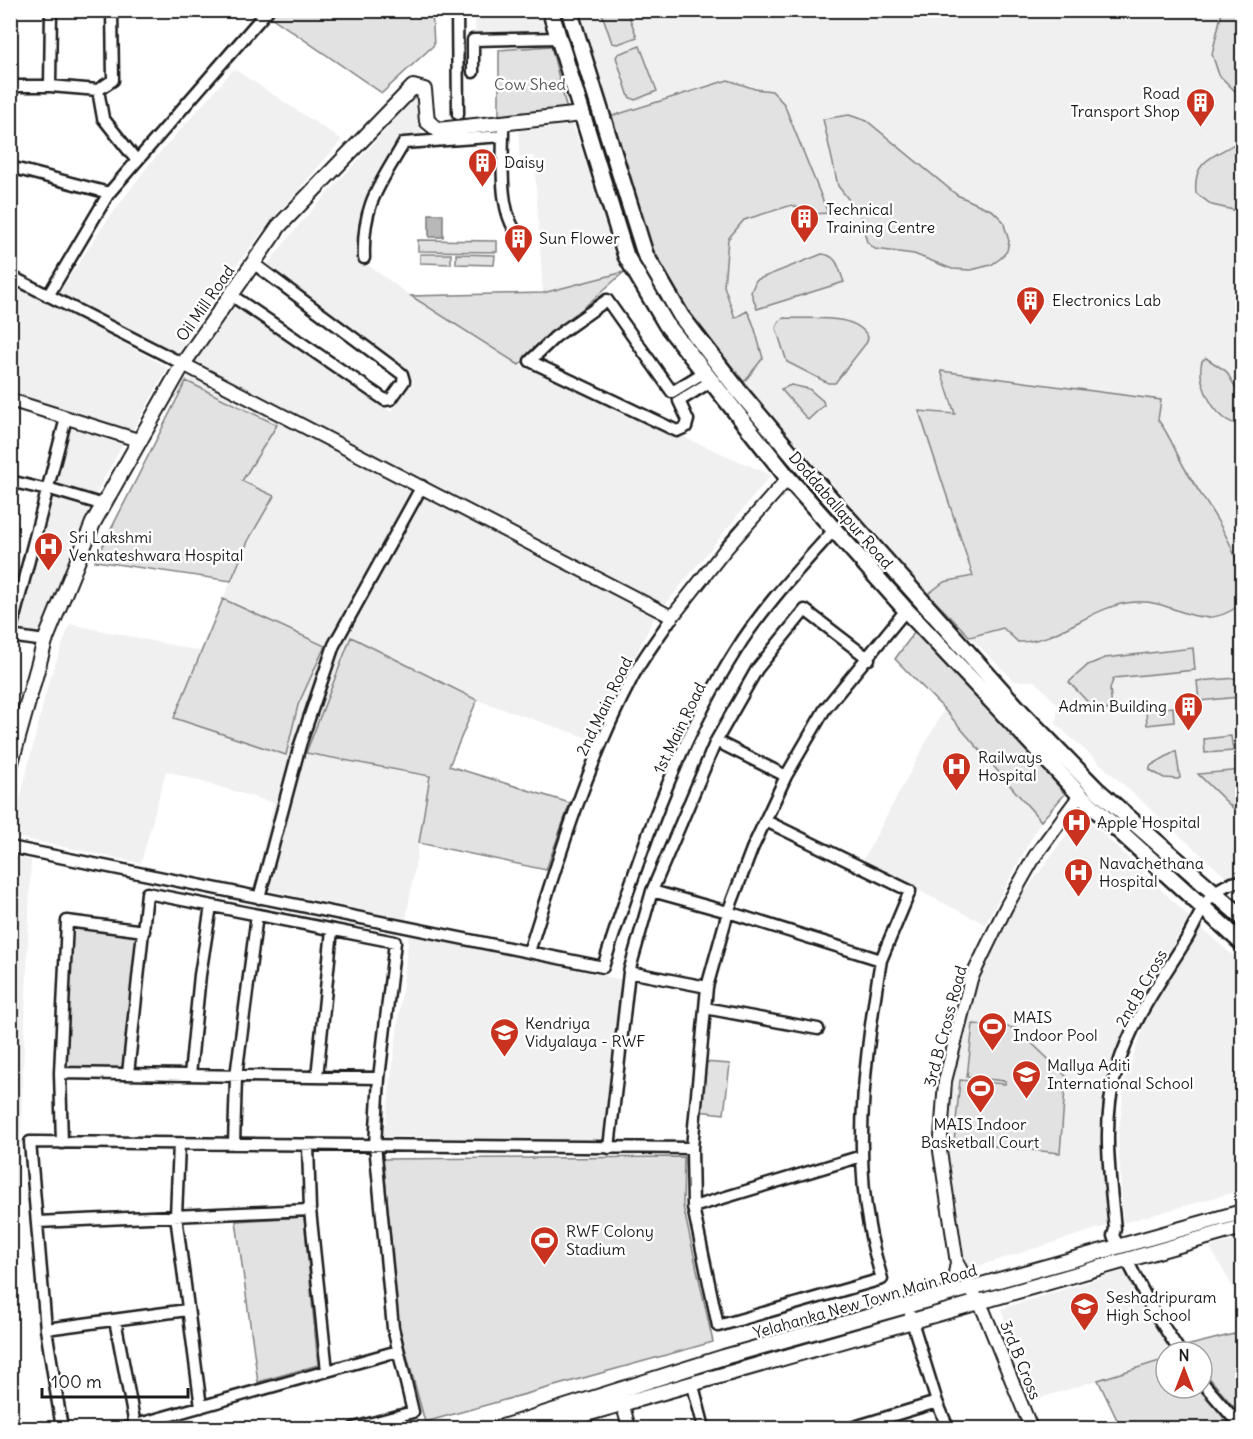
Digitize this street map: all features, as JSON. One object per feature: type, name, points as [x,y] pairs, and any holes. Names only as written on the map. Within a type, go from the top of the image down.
[{"type":"main road","name":"Doddaballapur Road","points":[[550,10],[626,256],[666,324],[788,478],[906,610],[1080,795],[1242,943]]},
{"type":"main road","name":"Doddaballapur Road","points":[[569,10],[645,254],[681,316],[742,395],[1021,712],[1096,789],[1242,918]]},
{"type":"main road","name":"Oil Mill Road","points":[[10,766],[45,641],[93,523],[183,364],[279,226],[411,88],[416,86],[424,90],[427,121],[436,135]]},
{"type":"main road","points":[[436,135],[503,130],[582,114]]},
{"type":"main road","points":[[729,406],[742,395]]},
{"type":"main road","name":"Yelahanka New Town Main Road","points":[[537,1428],[724,1357],[1242,1212]]},
{"type":"main road","name":"Yelahanka New Town Main Road","points":[[499,1428],[692,1382],[913,1323],[1242,1227]]},
{"type":"street","points":[[50,86],[51,10]]},
{"type":"street","points":[[10,86],[50,86],[98,90],[113,80],[112,10]]},
{"type":"street","points":[[48,296],[109,193],[268,10]]},
{"type":"street","points":[[457,10],[458,114]]},
{"type":"street","points":[[473,72],[473,40],[559,38]]},
{"type":"street","points":[[98,90],[103,118],[137,161]]},
{"type":"street","points":[[503,130],[504,190],[511,226],[518,234]]},
{"type":"street","points":[[363,258],[363,226],[372,199],[404,143],[436,135]]},
{"type":"street","points":[[10,168],[109,193]]},
{"type":"street","points":[[231,295],[385,400],[392,399],[404,381],[402,374],[253,263]]},
{"type":"street","points":[[10,276],[422,486],[672,617]]},
{"type":"street","points":[[607,300],[676,397],[688,420],[686,427],[678,431],[530,361],[555,337],[607,300]]},
{"type":"street","points":[[676,397],[706,377]]},
{"type":"street","points":[[10,400],[141,441]]},
{"type":"street","points":[[45,641],[10,634],[66,418]]},
{"type":"street","name":"2nd Main Road","points":[[529,952],[557,862],[601,744],[633,676],[672,617],[724,551],[788,478]]},
{"type":"street","points":[[10,481],[104,505]]},
{"type":"street","points":[[260,898],[300,745],[334,645],[422,486]]},
{"type":"street","name":"1st Main Road","points":[[529,952],[603,967],[634,871],[668,782],[704,707],[736,651],[784,586],[833,531]]},
{"type":"street","points":[[609,1148],[629,972],[652,891],[716,741],[757,669],[804,610],[869,658]]},
{"type":"street","points":[[766,821],[910,891],[881,960],[868,1032],[862,1156],[868,1224],[882,1279],[718,1326],[693,1207],[692,1148],[707,987],[728,912],[752,849],[786,776],[825,709],[906,610]]},
{"type":"street","points":[[716,741],[786,776]]},
{"type":"street","name":"3rd B Cross Road","points":[[972,1288],[957,1263],[940,1151],[945,1081],[971,979],[1006,907],[1035,856],[1080,795]]},
{"type":"street","points":[[10,847],[529,952]]},
{"type":"street","points":[[1213,892],[1242,881]]},
{"type":"street","points":[[652,891],[728,912],[881,960]]},
{"type":"street","name":"2nd B Cross","points":[[1119,1246],[1113,1236],[1115,1229],[1108,1167],[1109,1119],[1116,1071],[1137,1018],[1213,892]]},
{"type":"street","points":[[128,1074],[147,893],[395,942],[379,1078],[375,1145],[393,1328],[413,1412],[354,1428]]},
{"type":"street","points":[[190,1075],[200,975],[211,906]]},
{"type":"street","points":[[234,1144],[236,1076],[257,915]]},
{"type":"street","points":[[62,1143],[60,1073],[67,921],[144,931]]},
{"type":"street","points":[[317,1077],[332,930]]},
{"type":"street","points":[[629,972],[707,987]]},
{"type":"street","points":[[705,1008],[818,1029]]},
{"type":"street","points":[[60,1073],[379,1078]]},
{"type":"street","points":[[62,1428],[46,1329],[30,1142],[692,1148]]},
{"type":"street","points":[[179,1144],[176,1216],[201,1407]]},
{"type":"street","points":[[308,1145],[310,1210],[327,1371]]},
{"type":"street","points":[[693,1207],[862,1156]]},
{"type":"street","points":[[37,1222],[310,1210]]},
{"type":"street","points":[[1128,1262],[1150,1305],[1172,1340]]},
{"type":"street","points":[[951,1294],[957,1263]]},
{"type":"street","name":"3rd B Cross","points":[[972,1288],[1030,1428]]},
{"type":"street","points":[[907,1306],[937,1402],[948,1428]]},
{"type":"street","points":[[46,1329],[187,1310]]},
{"type":"street","points":[[115,1320],[130,1427],[398,1351]]},
{"type":"street","points":[[692,1382],[704,1428]]},
{"type":"street","points":[[1214,1396],[1242,1428]]},
{"type":"street","points":[[621,1398],[629,1428]]},
{"type":"street","points":[[851,1428],[937,1402]]},
{"type":"shaded area","points":[[475,10],[538,11],[547,36],[475,37]]},
{"type":"shaded area","points":[[579,11],[1242,11],[1242,879],[1229,880],[1056,724],[1058,705],[1035,681],[1014,681],[970,637],[1131,593],[955,414],[920,411],[973,576],[944,582],[928,594],[747,386],[687,309],[652,248]]},
{"type":"shaded area","points":[[234,69],[342,140],[265,228],[218,290],[176,355],[59,293],[101,229],[147,167]]},
{"type":"shaded area","points":[[416,97],[421,101],[422,135],[403,136],[366,200],[359,225],[359,259],[411,296],[519,365],[771,475],[654,618],[594,740],[477,700],[449,766],[570,803],[546,870],[419,843],[406,919],[254,887],[274,803],[166,771],[141,863],[11,836],[48,684],[70,624],[200,651],[231,581],[95,561],[197,359],[237,305],[391,412],[414,381],[266,266],[304,219]]},
{"type":"shaded area","points":[[571,120],[624,272],[543,293],[534,156],[519,157],[519,126]]},
{"type":"shaded area","points":[[429,214],[443,214],[443,237],[429,237]]},
{"type":"shaded area","points":[[10,284],[70,313],[168,368],[130,435],[11,393]]},
{"type":"shaded area","points":[[70,428],[123,444],[93,499],[53,486]]},
{"type":"shaded area","points":[[49,493],[92,507],[40,634],[13,628]]},
{"type":"shaded area","name":"Railways Hospital","points":[[944,709],[1041,821],[985,924],[862,862]]},
{"type":"shaded area","name":"Mallya Aditi International School","points":[[1082,814],[1190,917],[1129,1014],[1109,1068],[1100,1117],[1106,1226],[966,1270],[946,1158],[949,1082],[977,980],[1016,904]]},
{"type":"shaded area","points":[[11,856],[31,860],[15,1286],[11,1301]]},
{"type":"shaded area","points":[[1201,928],[1242,963],[1242,1190],[1123,1223],[1118,1137],[1125,1080],[1145,1023],[1179,960]]},
{"type":"shaded area","name":"Kendriya Vidyalaya - RWF","points":[[409,934],[623,980],[604,1141],[384,1136]]},
{"type":"shaded area","points":[[1242,1238],[1242,1304],[1210,1247]]},
{"type":"shaded area","name":"Seshadripuram High School","points":[[1124,1271],[1167,1340],[1154,1340],[1154,1363],[1034,1400],[1001,1309]]},
{"type":"green space","points":[[276,10],[432,11],[434,45],[382,93],[271,17]]},
{"type":"green space","points":[[601,11],[627,11],[637,37],[618,44],[612,43]]},
{"type":"green space","points":[[1222,11],[1242,11],[1242,98],[1219,75],[1212,54]]},
{"type":"green space","name":"Cow Shed","points":[[551,46],[567,110],[499,120],[499,50]]},
{"type":"green space","points":[[640,46],[657,91],[635,100],[629,97],[616,57],[618,54]]},
{"type":"green space","points":[[728,80],[755,89],[772,91],[784,104],[828,213],[813,214],[792,205],[744,220],[728,239],[724,286],[735,318],[747,311],[750,316],[763,358],[744,382],[687,309],[652,248],[612,116]]},
{"type":"green space","points":[[849,115],[867,121],[957,195],[993,211],[1003,221],[1009,241],[1007,251],[1001,258],[991,265],[971,270],[952,269],[914,254],[875,249],[867,242],[860,214],[838,186],[823,119]]},
{"type":"green space","points":[[1242,139],[1242,212],[1212,205],[1196,193],[1196,181],[1198,172],[1209,159]]},
{"type":"green space","points":[[418,240],[497,241],[497,252],[418,251]]},
{"type":"green space","points":[[420,254],[451,254],[451,264],[420,263]]},
{"type":"green space","points":[[456,254],[495,255],[494,265],[456,264]]},
{"type":"green space","points":[[822,254],[835,260],[844,282],[757,309],[751,292],[756,280]]},
{"type":"green space","points":[[624,272],[519,365],[411,296],[543,293]]},
{"type":"green space","points":[[784,318],[830,319],[853,324],[862,329],[868,337],[867,342],[835,383],[828,383],[787,362],[776,328],[779,321]]},
{"type":"green space","points":[[1206,358],[1226,371],[1242,398],[1242,427],[1224,418],[1209,399],[1201,376],[1202,361]]},
{"type":"green space","points":[[941,371],[1161,400],[1158,420],[1183,466],[1226,535],[1233,551],[1241,586],[1240,605],[1225,614],[1199,617],[1164,606],[1135,602],[1105,609],[1033,641],[1018,642],[1003,628],[970,637],[928,594],[944,582],[973,576],[919,411],[955,414]]},
{"type":"green space","points":[[186,381],[277,425],[242,481],[274,496],[249,539],[231,581],[95,561]]},
{"type":"green space","points":[[791,385],[809,389],[823,401],[824,405],[808,420],[781,389]]},
{"type":"green space","points":[[223,599],[325,646],[298,705],[286,755],[174,718]]},
{"type":"green space","points":[[922,622],[1065,794],[1041,821],[944,709],[895,659]]},
{"type":"green space","points":[[351,637],[477,700],[449,766],[570,803],[546,870],[419,843],[430,776],[306,753]]},
{"type":"green space","points":[[1193,648],[1195,670],[1114,678],[1110,688],[1112,709],[1096,711],[1069,682],[1088,665],[1105,658]]},
{"type":"green space","points":[[1237,678],[1239,697],[1199,701],[1197,681]]},
{"type":"green space","points":[[1173,707],[1174,722],[1147,725],[1146,710]]},
{"type":"green space","points":[[1231,736],[1233,751],[1205,753],[1204,739]]},
{"type":"green space","points":[[1176,751],[1180,778],[1164,778],[1150,770],[1150,766]]},
{"type":"green space","points":[[1242,770],[1242,817],[1198,774]]},
{"type":"green space","points":[[67,921],[144,931],[128,1074],[60,1073]]},
{"type":"green space","points":[[973,1024],[1016,1028],[1066,1076],[1060,1153],[954,1142],[960,1080],[1005,1084],[1005,1081],[967,1077]]},
{"type":"green space","points":[[704,1062],[730,1064],[724,1114],[698,1111]]},
{"type":"green space","name":"RWF Colony Stadium","points":[[684,1157],[683,1206],[713,1342],[425,1422],[399,1326],[383,1159]]},
{"type":"green space","points":[[304,1217],[318,1365],[258,1382],[236,1221]]},
{"type":"green space","points":[[1242,1332],[1242,1417],[1214,1383],[1214,1340],[1210,1340]]},
{"type":"green space","points":[[1154,1363],[1154,1400],[1210,1400],[1234,1428],[1121,1428],[1098,1380]]},
{"type":"place","name":"Road Transport Shop","points":[[1201,128]]},
{"type":"place","name":"Daisy","points":[[483,188]]},
{"type":"place","name":"Technical Training Centre","points":[[805,244]]},
{"type":"place","name":"Sun Flower","points":[[518,264]]},
{"type":"place","name":"Electronics Lab","points":[[1031,326]]},
{"type":"place","name":"Sri Lakshmi Venkateshwara Hospital","points":[[48,572]]},
{"type":"place","name":"Admin Building","points":[[1188,732]]},
{"type":"place","name":"Railways Hospital","points":[[957,792]]},
{"type":"place","name":"Apple Hospital","points":[[1076,848]]},
{"type":"place","name":"Navachethana Hospital","points":[[1078,898]]},
{"type":"place","name":"MAIS Indoor Pool","points":[[992,1052]]},
{"type":"place","name":"Kendriya Vidyalaya - RWF","points":[[504,1058]]},
{"type":"place","name":"Mallya Aditi International School","points":[[1026,1100]]},
{"type":"place","name":"MAIS Indoor Basketball Court","points":[[980,1114]]},
{"type":"place","name":"RWF Colony Stadium","points":[[545,1266]]},
{"type":"place","name":"Seshadripuram High School","points":[[1085,1332]]}]
